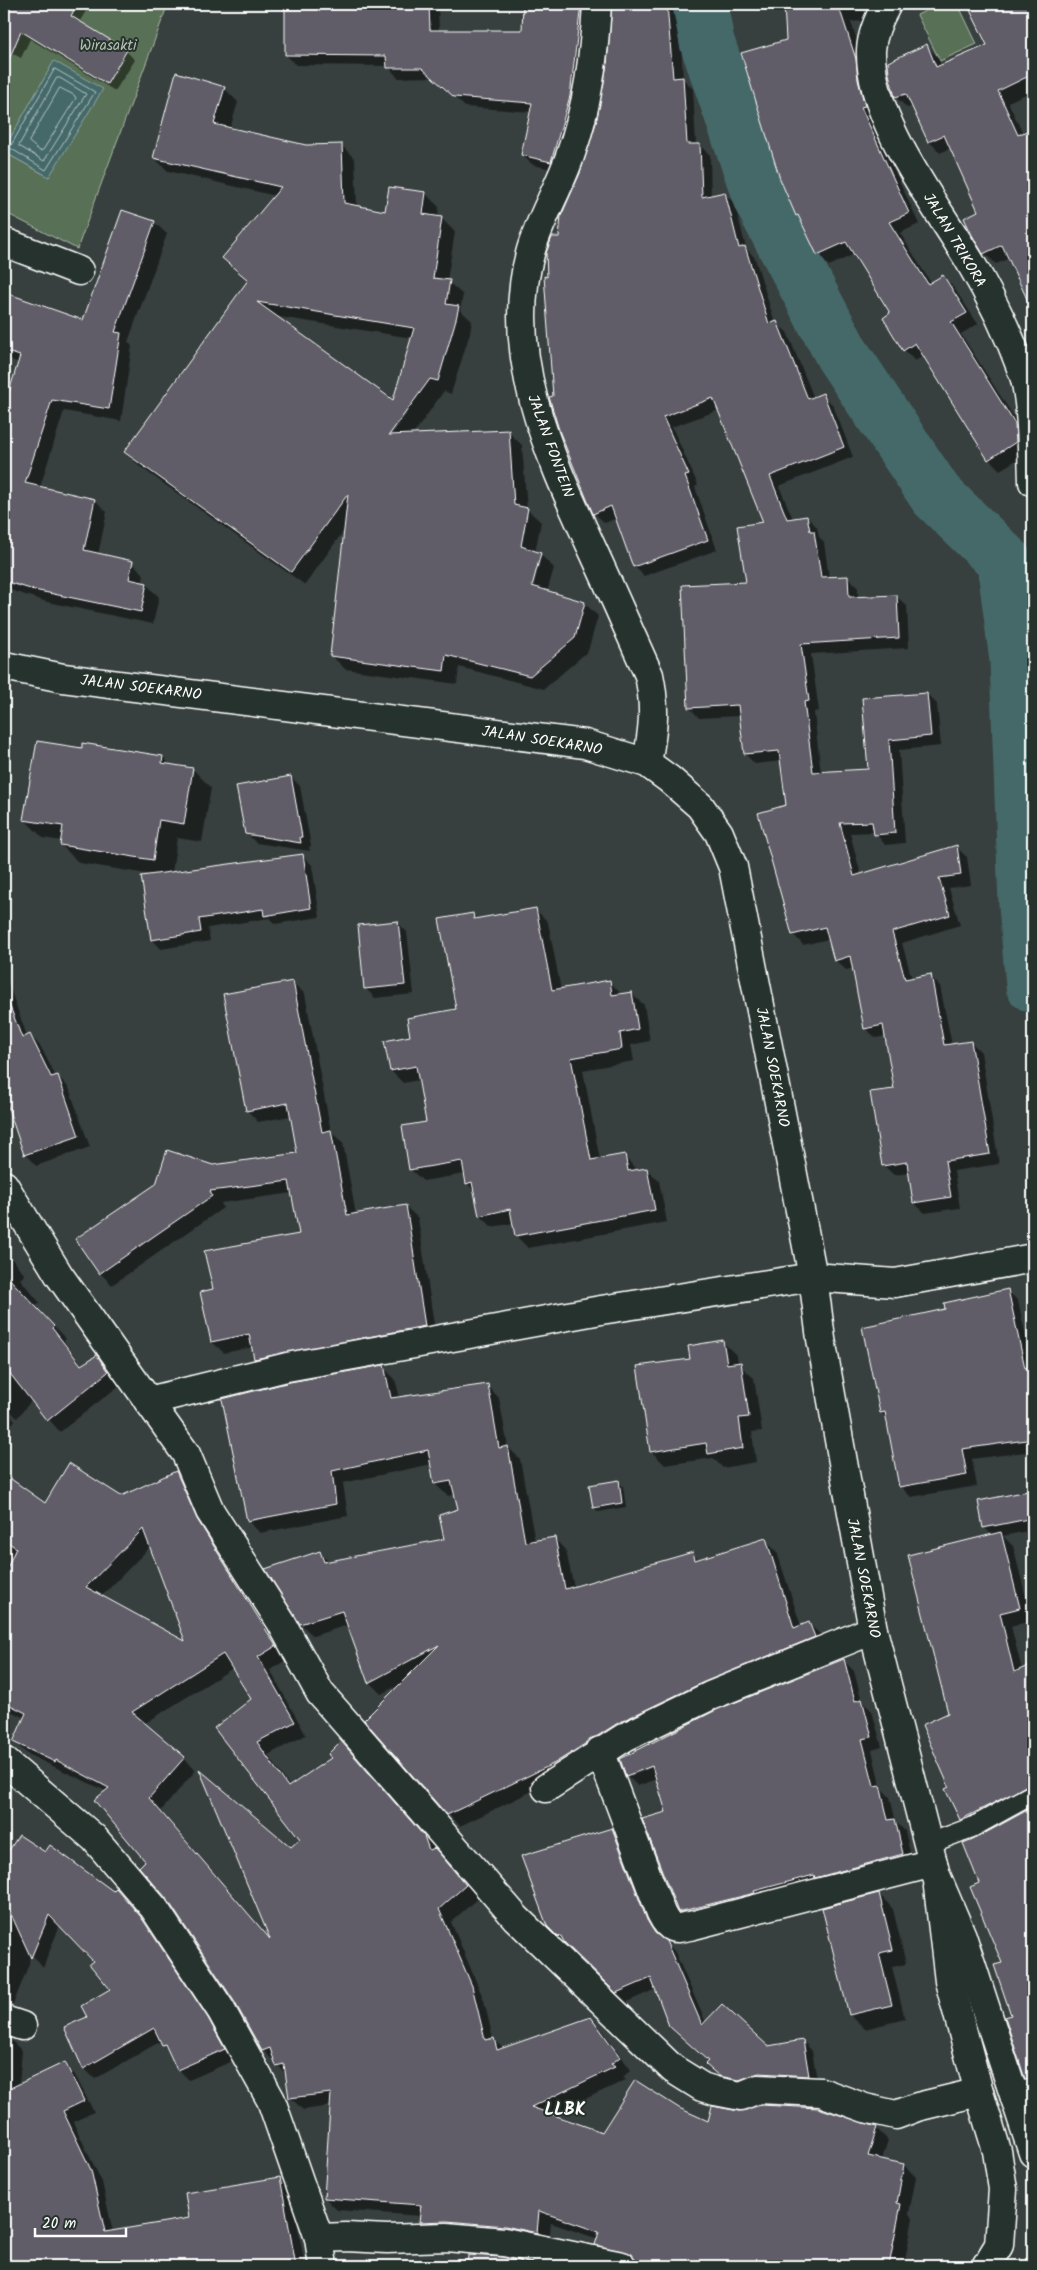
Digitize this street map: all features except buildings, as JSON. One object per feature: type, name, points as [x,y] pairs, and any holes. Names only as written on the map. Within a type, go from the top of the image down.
[{"type":"main road","name":"JALAN FONTEIN","points":[[597,4],[591,78],[584,114],[570,158],[546,208],[530,251],[523,295],[522,341],[531,395],[542,430],[568,498],[649,674],[654,698],[654,722],[647,763]]},
{"type":"main road","name":"JALAN TRIKORA","points":[[887,4],[877,22],[871,49],[873,77],[884,112],[903,152],[970,262],[995,309],[1024,375],[1033,482]]},
{"type":"main road","points":[[4,242],[79,271]]},
{"type":"main road","name":"JALAN SOEKARNO","points":[[4,666],[63,678],[585,744],[647,763],[700,806],[719,832],[733,867],[813,1277],[821,1339],[873,1630],[933,1861]]},
{"type":"main road","points":[[4,1185],[59,1275],[186,1454],[210,1512],[281,1622],[320,1693],[516,1918],[673,2069],[702,2087],[715,2091],[741,2096],[758,2089],[821,2092],[865,2108],[896,2115],[917,2107],[978,2092]]},
{"type":"main road","points":[[148,1401],[287,1367],[601,1310],[813,1277],[895,1283],[1029,1259]]},
{"type":"main road","points":[[546,1788],[625,1737],[710,1696],[873,1630]]},
{"type":"main road","points":[[600,1752],[660,1913],[666,1925],[672,1928],[694,1925],[933,1861]]},
{"type":"main road","points":[[5,1764],[94,1838],[154,1908],[221,2010],[271,2100],[319,2238],[323,2266]]},
{"type":"main road","points":[[933,1861],[949,1981],[978,2092],[997,2151],[1003,2189],[999,2245],[986,2266]]},
{"type":"main road","points":[[933,1861],[1024,2095],[1033,2153]]},
{"type":"main road","points":[[319,2238],[387,2239],[446,2237],[504,2242],[622,2266]]},
{"type":"lane","points":[[933,1861],[973,1827],[1033,1794]]},
{"type":"green space","name":"Wirasakti","points":[[4,4],[168,4],[77,249],[4,212],[4,152],[49,177],[54,62],[4,149]]},
{"type":"green space","points":[[940,4],[958,4],[977,44],[940,61],[917,15]]},
{"type":"water","points":[[54,61],[103,89],[49,177],[4,152],[4,149]]},
{"type":"waterway","points":[[700,4],[707,42],[761,200],[842,354],[936,495],[1004,561],[1017,660],[1026,905],[1033,985]]},
{"type":"district","name":"LLBK","points":[[565,2109]]}]
